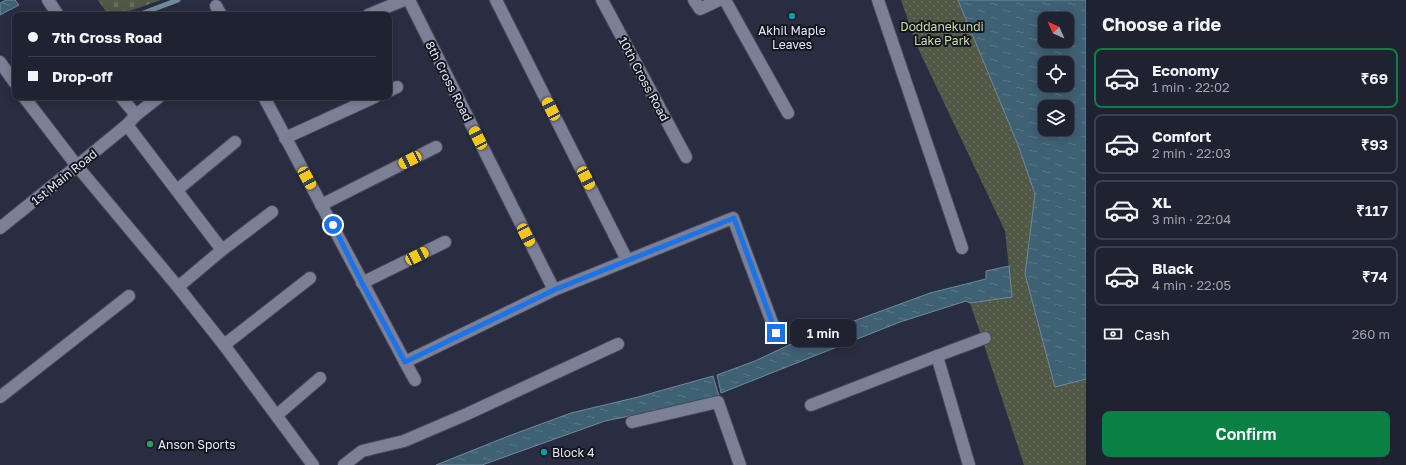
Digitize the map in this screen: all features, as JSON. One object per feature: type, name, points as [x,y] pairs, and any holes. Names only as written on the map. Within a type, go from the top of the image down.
[{"type":"street","points":[[48,0],[56,12]]},
{"type":"street","points":[[375,12],[404,0]]},
{"type":"street","name":"8th Cross Road","points":[[409,0],[554,290]]},
{"type":"street","points":[[496,0],[627,260]]},
{"type":"street","name":"10th Cross Road","points":[[602,0],[686,157]]},
{"type":"street","points":[[697,5],[719,0]]},
{"type":"street","points":[[725,0],[788,113]]},
{"type":"street","points":[[878,0],[962,248]]},
{"type":"street","points":[[0,62],[12,80]]},
{"type":"street","points":[[26,100],[77,166],[178,287],[224,345],[313,465]]},
{"type":"street","points":[[124,100],[136,115]]},
{"type":"street","name":"1st Main Road","points":[[0,228],[127,125],[136,115],[155,100]]},
{"type":"street","points":[[266,100],[415,380]]},
{"type":"street","points":[[285,138],[368,100]]},
{"type":"street","points":[[127,125],[222,250]]},
{"type":"street","points":[[177,190],[235,142]]},
{"type":"street","points":[[321,205],[436,147]]},
{"type":"street","points":[[178,287],[222,250],[272,212]]},
{"type":"street","points":[[405,362],[554,290],[734,218],[776,333]]},
{"type":"street","points":[[362,283],[445,242]]},
{"type":"street","points":[[224,345],[310,278]]},
{"type":"street","points":[[0,397],[129,296]]},
{"type":"street","points":[[811,404],[985,338]]},
{"type":"street","points":[[344,465],[362,451],[404,441],[467,414],[618,344]]},
{"type":"street","points":[[937,356],[969,465]]},
{"type":"street","points":[[277,415],[320,378]]},
{"type":"street","points":[[632,422],[718,402],[740,465]]},
{"type":"green space","points":[[98,0],[161,0],[127,12],[106,12]]},
{"type":"green space","name":"Doddanekundi Lake Park","points":[[901,0],[958,0],[1018,145],[1035,194],[1025,274],[1055,386],[1086,379],[1086,465],[1024,465],[970,303],[1012,297],[1005,231],[916,44]]},
{"type":"water","points":[[6,0],[15,0],[19,5],[0,15],[0,3]]},
{"type":"water","points":[[958,0],[1086,0],[1086,379],[1055,387],[1025,274],[1035,194],[1018,145]]},
{"type":"water","points":[[1009,266],[1012,297],[970,303],[966,301],[900,322],[721,393],[717,375],[755,361],[789,345],[930,293],[986,279],[986,271]]},
{"type":"water","points":[[713,376],[719,396],[689,404],[605,421],[482,465],[436,465],[571,413],[638,397]]},
{"type":"waterway","points":[[146,12],[178,0]]},
{"type":"place","name":"Akhil Maple Leaves","points":[[792,16]]},
{"type":"place","name":"Anson Sports","points":[[150,444]]},
{"type":"place","name":"Block 4","points":[[544,452]]},
{"type":"route","points":[[333,225],[362,283],[405,362],[554,290],[734,218],[776,333]]}]
